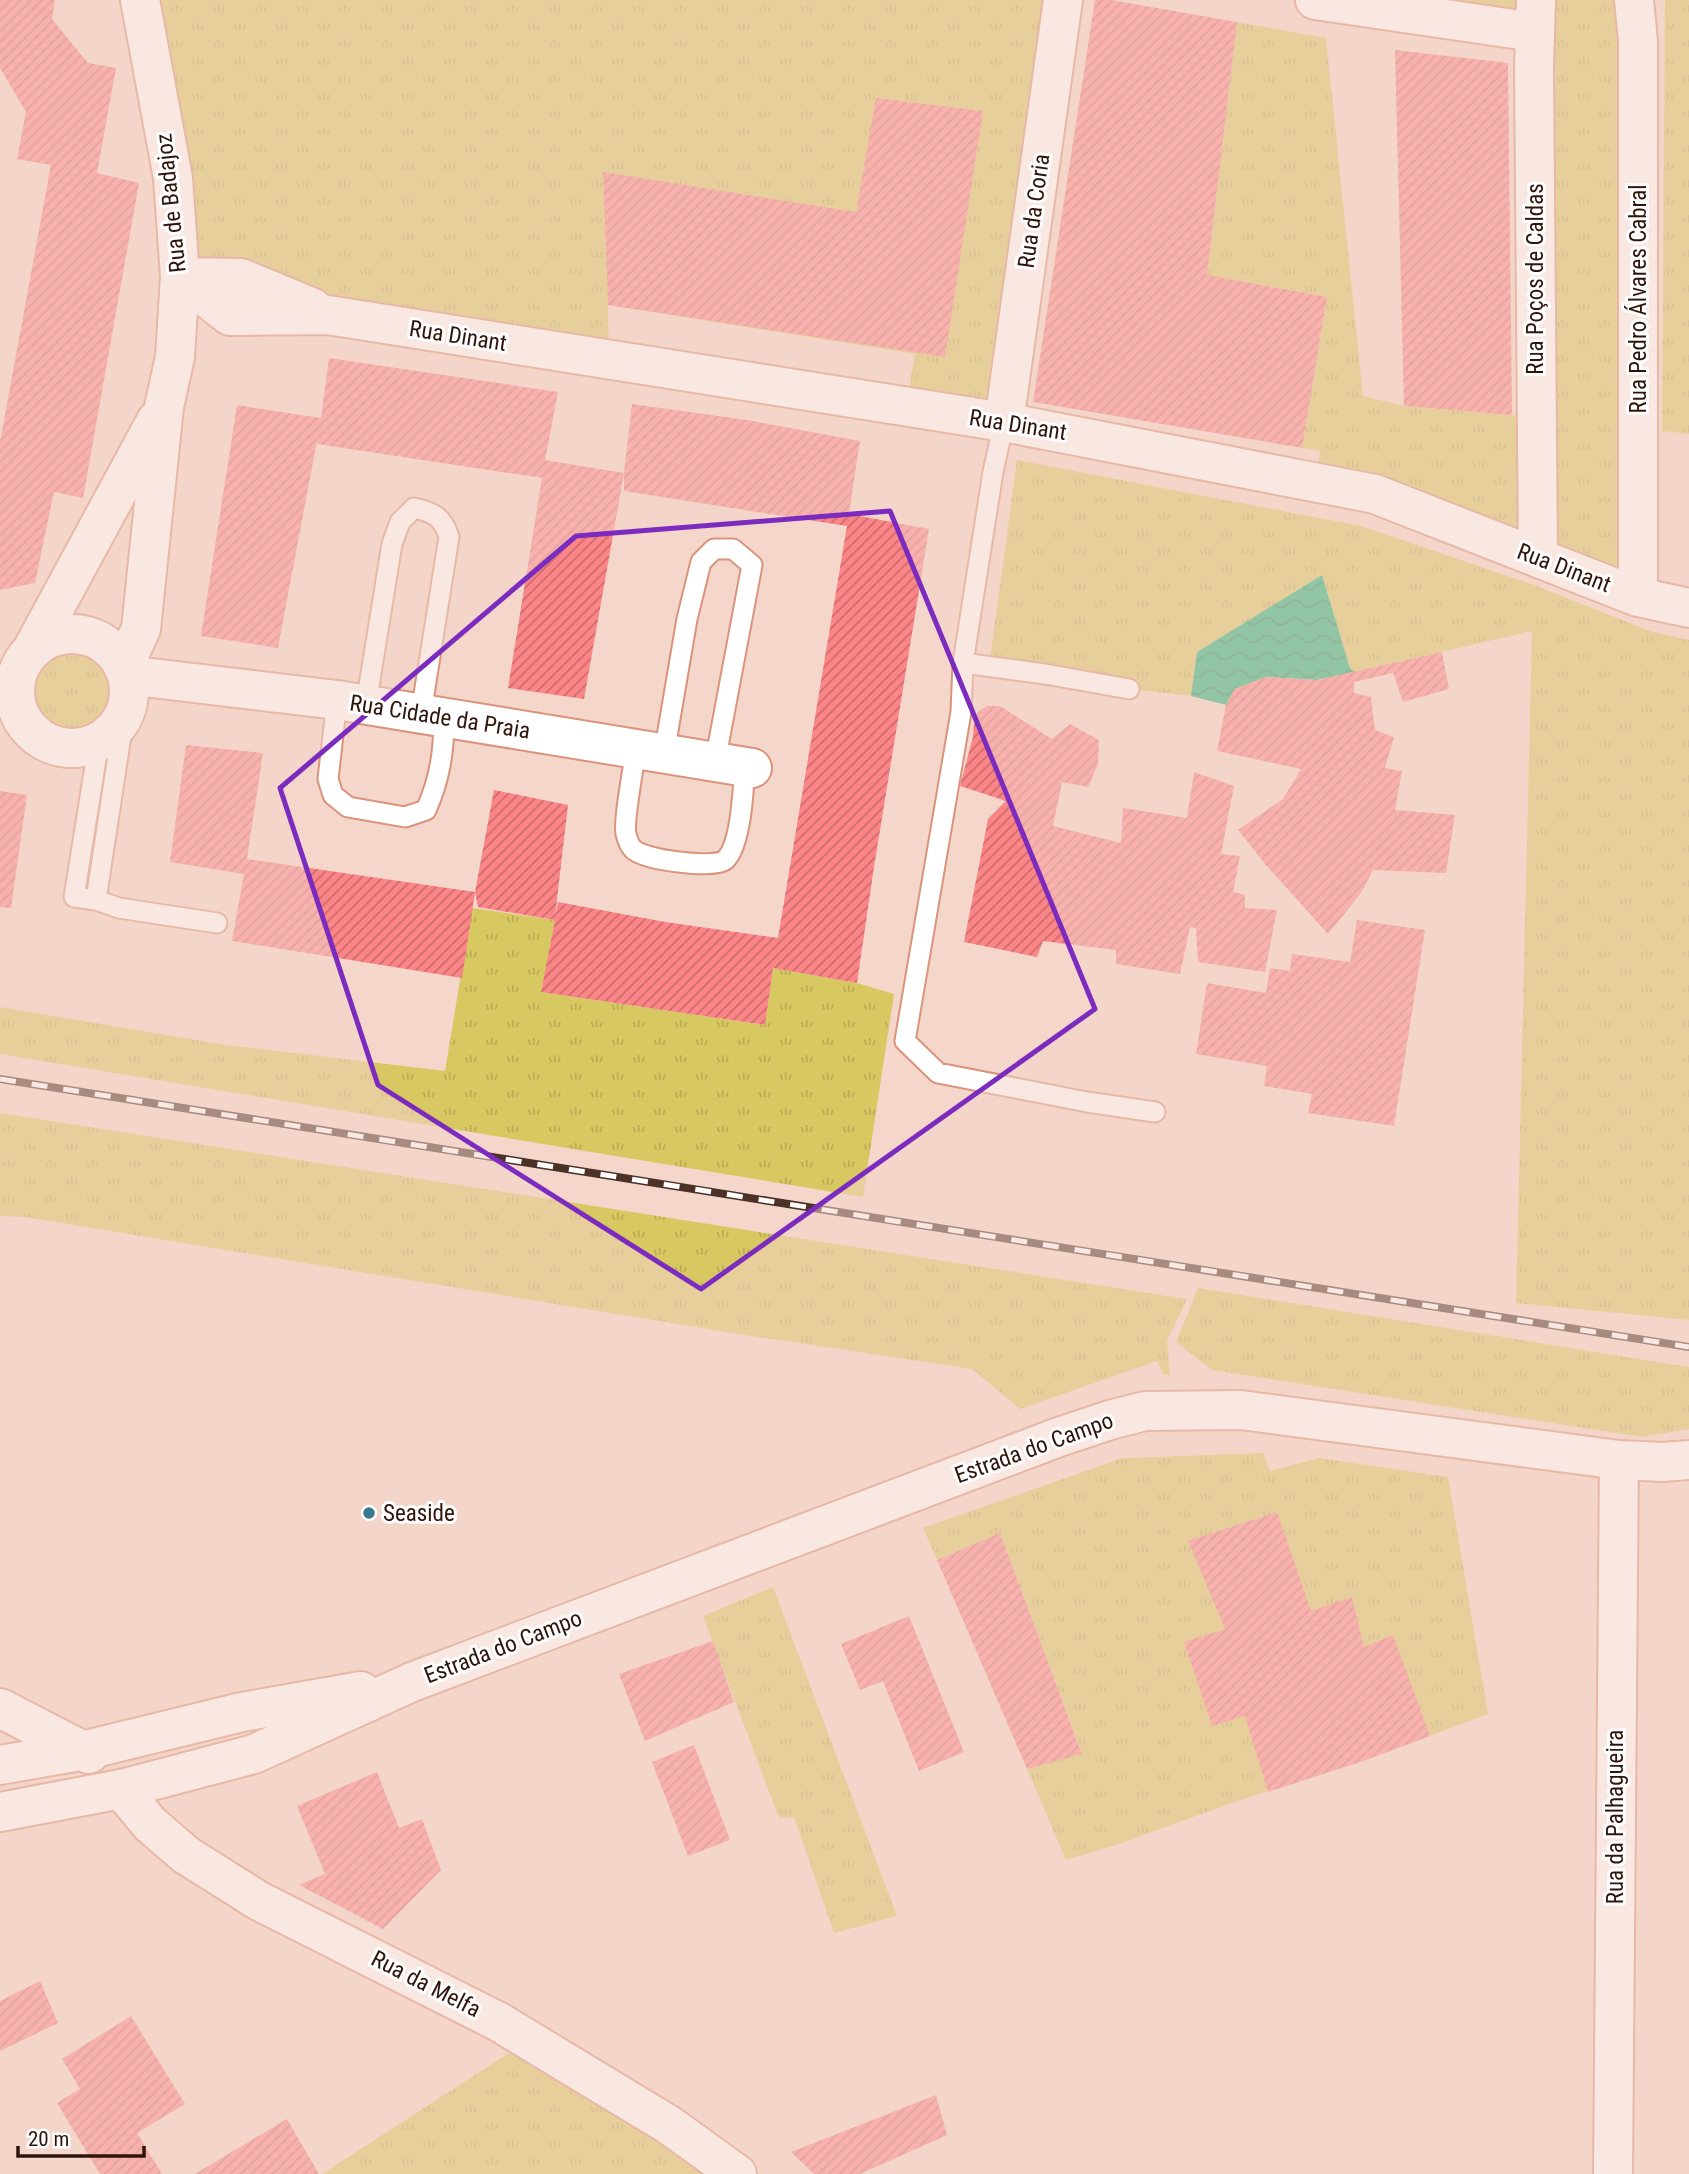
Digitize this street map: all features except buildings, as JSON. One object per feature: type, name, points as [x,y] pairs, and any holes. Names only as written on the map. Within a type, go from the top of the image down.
[{"type":"street","name":"Rua de Badajoz","points":[[140,0],[173,178],[180,277],[175,357],[164,407]]},
{"type":"street","name":"Rua da Coria","points":[[1004,422],[1063,0]]},
{"type":"street","points":[[1315,0],[1535,16]]},
{"type":"street","name":"Rua Pedro Álvares Cabral","points":[[1634,0],[1638,41],[1638,597]]},
{"type":"street","name":"Rua Poços de Caldas","points":[[1535,16],[1538,558]]},
{"type":"street","name":"Rua Dinant","points":[[180,277],[241,278],[328,314],[1004,422],[1375,494],[1638,597],[1689,608]]},
{"type":"street","points":[[47,744],[32,733],[20,718],[15,700],[15,681],[22,663],[33,648],[164,407]]},
{"type":"street","points":[[125,671],[141,629],[164,407]]},
{"type":"street","points":[[0,736],[65,748],[83,748],[112,728],[129,696],[125,671],[119,658],[105,643],[88,635],[69,633],[49,638],[33,648]]},
{"type":"street","name":"Rua Cidade da Praia","points":[[125,671],[352,702],[737,765]]},
{"type":"street","name":"Estrada do Campo","points":[[0,1812],[121,1789],[254,1754],[412,1682],[1059,1437],[1145,1411],[1241,1410],[1619,1460],[1689,1460]]},
{"type":"street","name":"Rua da Palhagueira","points":[[1613,2174],[1619,1460]]},
{"type":"street","name":"Estrada do Campo","points":[[0,1765],[86,1750],[242,1713],[412,1682]]},
{"type":"street","points":[[0,1708],[86,1750]]},
{"type":"street","name":"Rua da Melfa","points":[[86,1750],[150,1824],[186,1854],[259,1901],[499,2022],[669,2125],[737,2174]]},
{"type":"lane","points":[[1004,422],[993,472],[964,663],[961,712],[905,1041],[938,1073],[1087,1102],[1155,1112]]},
{"type":"lane","points":[[414,508],[431,512],[444,522],[449,537],[433,715],[444,749],[437,785],[426,810],[405,817],[348,807],[333,795],[328,779],[352,702],[400,522],[414,508]]},
{"type":"lane","points":[[733,549],[752,565],[737,765],[744,788],[734,847],[725,860],[709,865],[644,856],[633,849],[625,832],[650,752],[701,562],[714,550],[733,549]]},
{"type":"lane","points":[[964,663],[1129,689]]},
{"type":"lane","points":[[112,728],[74,897],[96,900],[119,908],[217,923]]},
{"type":"lane","points":[[96,900],[112,728]]},
{"type":"highlighted area","points":[[890,511],[1095,1009],[701,1289],[378,1085],[280,788],[576,536]]},
{"type":"green space","points":[[140,0],[1063,0],[1004,422],[906,407],[915,354],[608,305],[609,360],[180,277]]},
{"type":"green space","points":[[1316,0],[1634,0],[1638,597],[1316,482],[1320,451],[1302,448],[1327,297],[1207,275],[1237,22],[1326,38],[1363,396],[1404,406],[1537,419],[1534,33]]},
{"type":"green space","points":[[1665,0],[1689,0],[1689,434],[1662,431]]},
{"type":"green space","points":[[1017,460],[1361,526],[1534,585],[1650,631],[1689,640],[1689,1320],[1516,1303],[1532,631],[1354,672],[1350,668],[1322,575],[1197,652],[1191,696],[989,667]]},
{"type":"green space","points":[[72,645],[95,652],[107,664],[114,687],[107,710],[95,722],[72,729],[49,722],[37,710],[30,687],[37,664],[49,652]]},
{"type":"green space","points":[[472,908],[555,920],[542,992],[765,1025],[773,968],[857,983],[894,994],[863,1197],[0,1054],[0,1007],[226,1045],[445,1071]]},
{"type":"green space","points":[[0,1113],[1187,1299],[1167,1341],[1170,1375],[1164,1375],[1157,1361],[1020,1409],[972,1369],[738,1334],[25,1217],[0,1216]]},
{"type":"green space","points":[[1198,1288],[1689,1367],[1689,1429],[1642,1437],[1212,1370],[1176,1342]]},
{"type":"green space","points":[[1263,1453],[1270,1471],[1319,1458],[1448,1477],[1488,1714],[1366,1760],[1066,1860],[1027,1769],[1082,1753],[1000,1533],[937,1560],[923,1528],[1123,1458]]},
{"type":"green space","points":[[773,1587],[897,1916],[834,1933],[794,1817],[779,1818],[703,1616]]},
{"type":"green space","points":[[529,2040],[737,2174],[322,2174]]},
{"type":"water","points":[[1322,575],[1350,668],[1354,672],[1317,680],[1266,677],[1235,689],[1226,705],[1191,696],[1197,652]]},
{"type":"railway","points":[[0,1079],[1689,1347]]},
{"type":"place","name":"Seaside","points":[[369,1513]]}]
